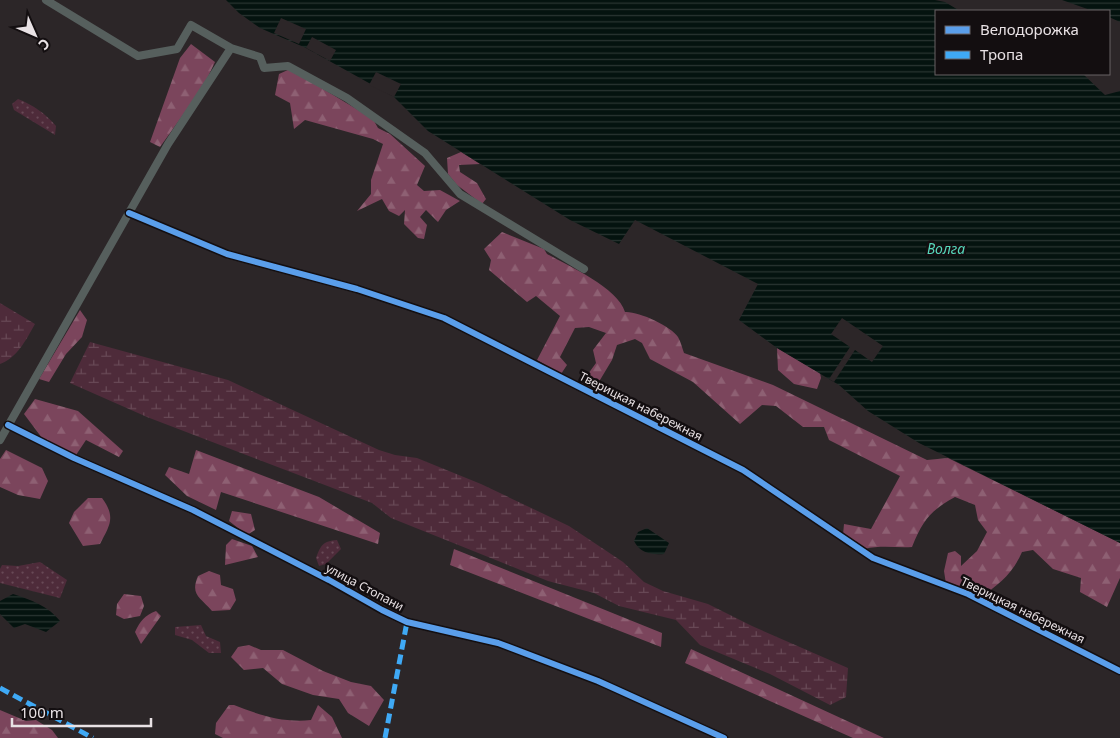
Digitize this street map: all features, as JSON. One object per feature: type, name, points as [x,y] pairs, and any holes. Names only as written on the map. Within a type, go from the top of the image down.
[{"type":"street","points":[[46,0],[138,56],[176,49],[191,25],[231,48],[260,57],[264,68],[288,66],[347,98],[426,153],[460,194],[584,270]]},
{"type":"street","points":[[0,440],[168,144],[231,48]]},
{"type":"street","name":"Тверицкая набережная","points":[[129,213],[228,254],[357,289],[444,318],[743,470],[873,558],[968,594],[1120,671]]},
{"type":"street","name":"улица Стопани","points":[[8,425],[74,458],[193,510],[407,622],[498,643],[598,680],[724,738]]},
{"type":"green space","points":[[191,44],[215,62],[203,87],[160,147],[150,142],[180,58]]},
{"type":"green space","points":[[290,69],[373,119],[378,128],[390,134],[425,166],[417,185],[424,191],[440,190],[460,201],[446,210],[438,222],[426,210],[420,217],[427,225],[424,239],[418,238],[404,224],[405,210],[399,216],[389,211],[382,199],[357,211],[371,194],[371,180],[383,144],[373,139],[305,120],[294,129],[290,103],[275,95],[279,74]]},
{"type":"green space","points":[[18,99],[48,117],[56,126],[55,135],[14,110],[12,104]]},
{"type":"green space","points":[[461,152],[480,164],[459,165],[460,172],[477,183],[486,199],[482,204],[457,185],[448,174],[447,158]]},
{"type":"green space","points":[[502,232],[544,249],[547,254],[592,278],[613,294],[621,303],[625,312],[638,314],[669,328],[678,337],[684,353],[773,385],[927,460],[948,458],[1120,543],[1120,578],[1107,607],[1080,592],[1081,578],[1053,569],[1033,550],[1022,552],[1005,578],[980,597],[946,584],[944,571],[948,553],[955,551],[961,556],[961,566],[977,551],[987,532],[978,520],[975,505],[955,497],[928,517],[912,547],[865,549],[843,535],[844,524],[871,529],[900,476],[829,440],[824,427],[803,427],[776,406],[762,405],[740,424],[693,382],[650,359],[642,343],[635,339],[617,345],[612,360],[594,390],[580,385],[596,363],[593,350],[606,333],[589,327],[575,328],[560,357],[567,365],[561,374],[537,360],[560,316],[536,296],[527,302],[489,270],[491,260],[484,249]]},
{"type":"green space","points":[[0,303],[35,324],[16,353],[0,364]]},
{"type":"green space","points":[[80,310],[87,320],[82,337],[66,354],[49,382],[39,379]]},
{"type":"green space","points":[[90,342],[228,380],[379,450],[395,455],[417,458],[481,484],[569,526],[623,562],[644,582],[663,591],[708,604],[752,626],[848,668],[846,697],[830,705],[770,674],[700,645],[676,620],[619,606],[594,593],[548,581],[391,518],[372,503],[147,417],[70,383]]},
{"type":"green space","points":[[777,348],[820,373],[821,378],[817,389],[794,384],[778,370]]},
{"type":"green space","points":[[35,399],[78,411],[123,451],[119,457],[86,440],[76,455],[45,442],[24,414]]},
{"type":"green space","points":[[6,450],[42,468],[48,481],[40,499],[18,495],[0,487],[0,459]]},
{"type":"green space","points":[[196,450],[319,497],[380,533],[378,544],[221,492],[216,510],[187,496],[165,475],[169,467],[189,474]]},
{"type":"green space","points":[[88,498],[102,498],[109,511],[110,521],[100,544],[83,546],[69,523],[74,512]]},
{"type":"green space","points":[[232,511],[251,514],[255,530],[247,535],[229,521]]},
{"type":"green space","points":[[232,539],[252,546],[258,557],[225,565],[226,545]]},
{"type":"green space","points":[[337,540],[341,549],[326,564],[319,566],[316,558],[321,547],[329,541]]},
{"type":"green space","points":[[454,549],[662,633],[661,647],[450,565]]},
{"type":"green space","points":[[40,562],[67,580],[60,598],[0,583],[0,569],[2,565],[18,566]]},
{"type":"green space","points":[[209,571],[220,575],[221,585],[233,589],[236,600],[230,610],[212,611],[196,592],[198,576]]},
{"type":"green space","points":[[124,594],[141,596],[144,606],[140,616],[124,619],[116,615],[117,604]]},
{"type":"green space","points":[[156,611],[161,616],[141,644],[135,632],[143,619]]},
{"type":"green space","points":[[201,625],[206,636],[220,642],[221,653],[209,653],[192,640],[175,635],[175,627]]},
{"type":"green space","points":[[249,645],[261,650],[283,650],[323,671],[351,682],[371,686],[384,700],[369,726],[348,713],[339,699],[313,695],[282,684],[263,668],[244,670],[231,657],[238,647]]},
{"type":"green space","points":[[691,649],[884,738],[853,738],[685,663]]},
{"type":"green space","points":[[229,705],[271,717],[301,721],[311,720],[318,705],[332,717],[342,738],[223,738],[215,734],[216,723]]},
{"type":"green space","points":[[0,710],[26,721],[36,720],[52,730],[58,738],[0,738]]},
{"type":"water","name":"Волга","points":[[226,0],[935,0],[945,2],[958,10],[935,10],[935,75],[1084,75],[1105,95],[1120,91],[1120,543],[919,443],[868,411],[839,385],[777,348],[739,320],[758,284],[635,220],[619,244],[570,220],[428,131],[394,97],[306,48],[260,28],[239,13]]},
{"type":"water","points":[[1062,0],[1120,0],[1120,22],[1110,17],[1110,10],[1090,10]]},
{"type":"water","points":[[647,528],[669,543],[664,554],[646,552],[636,545],[634,541],[638,532]]},
{"type":"water","points":[[13,594],[39,604],[60,621],[46,632],[25,624],[14,628],[0,614],[0,601]]},
{"type":"pier","points":[[281,18],[306,29],[299,44],[274,33]]},
{"type":"pier","points":[[312,37],[336,50],[330,61],[306,48]]},
{"type":"pier","points":[[376,72],[401,84],[394,97],[369,85]]},
{"type":"pier","points":[[842,318],[883,346],[872,362],[855,350],[834,382],[829,379],[850,347],[831,334]]},
{"type":"marked path","points":[[385,738],[407,622]]},
{"type":"marked path","points":[[0,688],[93,738]]},
{"type":"cycle path","points":[[129,213],[227,254],[357,289],[444,318],[743,470],[873,558],[968,594],[1120,671]]},
{"type":"cycle path","points":[[8,425],[74,458],[193,510],[407,622],[498,643],[598,681],[724,738]]}]
